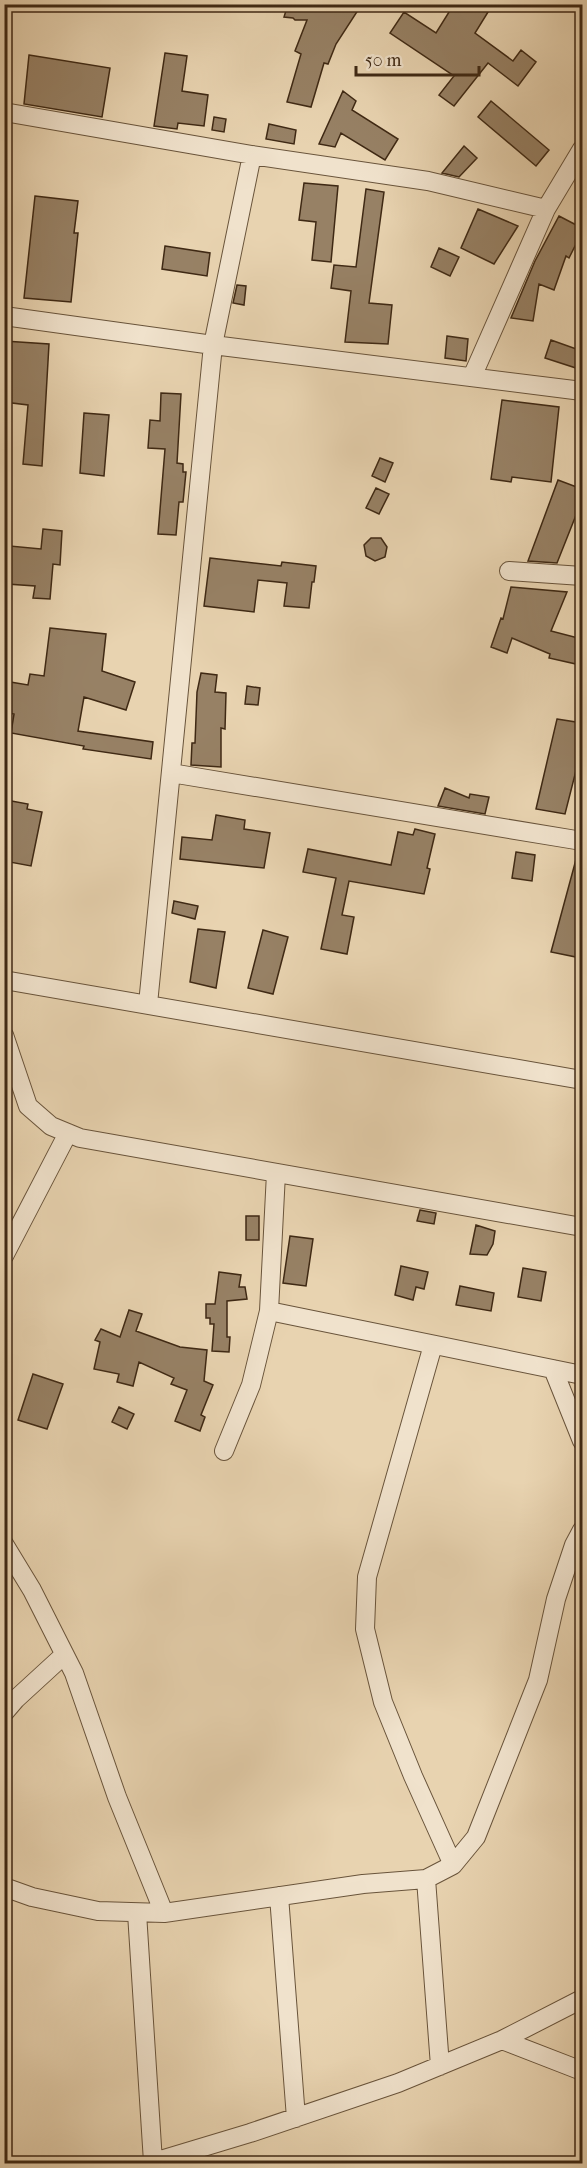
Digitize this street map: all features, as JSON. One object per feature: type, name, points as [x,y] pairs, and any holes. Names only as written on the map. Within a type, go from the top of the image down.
[{"type":"street","points":[[4,112],[252,155],[428,181],[546,209]]},
{"type":"street","points":[[472,377],[546,209],[582,148]]},
{"type":"street","points":[[148,1004],[213,345],[252,155]]},
{"type":"street","points":[[4,316],[213,345],[582,391]]},
{"type":"street","points":[[509,571],[582,576]]},
{"type":"street","points":[[171,772],[582,841]]},
{"type":"street","points":[[4,980],[582,1080]]},
{"type":"street","points":[[4,1035],[28,1106],[51,1126],[80,1138],[582,1227]]},
{"type":"street","points":[[4,1256],[68,1133]]},
{"type":"street","points":[[224,1451],[251,1385],[269,1311],[276,1173]]},
{"type":"street","points":[[269,1311],[582,1375]]},
{"type":"street","points":[[433,1345],[367,1577],[365,1629],[383,1702],[453,1865]]},
{"type":"street","points":[[553,1370],[582,1441]]},
{"type":"street","points":[[4,1887],[32,1897],[98,1911],[164,1912],[363,1884],[426,1879],[453,1865],[476,1837],[538,1680],[556,1599],[574,1545],[582,1530]]},
{"type":"street","points":[[4,1544],[32,1590],[74,1673],[117,1797],[164,1912]]},
{"type":"street","points":[[4,1713],[64,1655]]},
{"type":"street","points":[[426,1879],[440,2067]]},
{"type":"street","points":[[279,1896],[296,2118]]},
{"type":"street","points":[[137,1913],[150,2163],[296,2118],[440,2067],[502,2040],[582,1999]]},
{"type":"street","points":[[502,2040],[582,2071]]},
{"type":"building","points":[[288,4],[362,4],[336,44],[328,64],[324,63],[311,107],[287,102],[301,54],[295,51],[307,20],[284,17]]},
{"type":"building","points":[[454,4],[493,4],[475,33],[513,61],[521,50],[536,62],[518,86],[488,63],[454,106],[439,95],[454,76],[390,33],[404,12],[436,33]]},
{"type":"building","points":[[165,53],[187,56],[182,91],[208,95],[204,126],[178,123],[177,129],[154,126]]},
{"type":"building","points":[[29,55],[110,68],[102,117],[24,104]]},
{"type":"building","points":[[343,91],[356,101],[352,110],[398,139],[385,160],[341,133],[335,147],[319,144]]},
{"type":"building","points":[[491,101],[549,150],[536,166],[478,117]]},
{"type":"building","points":[[214,117],[226,119],[224,132],[212,130]]},
{"type":"building","points":[[269,124],[296,130],[294,144],[266,139]]},
{"type":"building","points":[[464,146],[477,158],[459,177],[442,173]]},
{"type":"building","points":[[304,183],[338,186],[331,262],[312,260],[316,222],[299,220]]},
{"type":"building","points":[[366,189],[384,192],[369,303],[392,305],[388,344],[345,342],[351,291],[331,288],[334,265],[356,267]]},
{"type":"building","points":[[35,196],[78,201],[74,233],[78,233],[71,302],[24,298]]},
{"type":"building","points":[[478,209],[518,226],[494,264],[461,248]]},
{"type":"building","points":[[559,216],[582,228],[582,232],[569,258],[566,256],[554,290],[539,284],[533,321],[511,318],[535,261]]},
{"type":"building","points":[[165,246],[210,253],[207,276],[162,269]]},
{"type":"building","points":[[439,248],[459,257],[450,276],[431,267]]},
{"type":"building","points":[[237,285],[246,286],[244,305],[233,303]]},
{"type":"building","points":[[447,336],[468,339],[466,361],[445,358]]},
{"type":"building","points":[[551,340],[582,351],[582,362],[579,369],[545,358]]},
{"type":"building","points":[[4,341],[49,344],[42,466],[23,464],[28,405],[4,402]]},
{"type":"building","points":[[161,393],[181,394],[177,463],[183,464],[183,472],[186,472],[183,502],[179,502],[176,535],[158,534],[165,449],[148,448],[150,420],[160,421]]},
{"type":"building","points":[[502,400],[559,407],[551,482],[512,477],[511,482],[491,479]]},
{"type":"building","points":[[84,413],[109,415],[104,476],[80,473]]},
{"type":"building","points":[[380,458],[393,463],[385,482],[372,476]]},
{"type":"building","points":[[558,480],[582,489],[582,500],[557,563],[528,561]]},
{"type":"building","points":[[376,488],[389,494],[379,514],[366,508]]},
{"type":"building","points":[[43,529],[62,531],[60,565],[53,564],[50,599],[33,598],[35,586],[7,584],[10,546],[41,549]]},
{"type":"building","points":[[371,538],[381,538],[387,547],[385,557],[375,561],[366,556],[364,545]]},
{"type":"building","points":[[210,558],[281,566],[282,562],[316,566],[309,608],[284,606],[287,583],[258,580],[254,612],[204,606]]},
{"type":"building","points":[[511,587],[567,592],[551,631],[582,639],[576,664],[549,658],[550,654],[512,638],[507,653],[491,647],[501,618],[503,619]]},
{"type":"building","points":[[50,628],[106,634],[102,671],[135,682],[126,710],[84,697],[78,731],[153,742],[151,759],[83,749],[84,746],[11,733],[14,714],[4,712],[4,681],[28,685],[30,674],[44,676]]},
{"type":"building","points":[[201,673],[217,675],[215,692],[226,693],[225,729],[221,728],[221,767],[191,765],[192,743],[195,743],[197,692]]},
{"type":"building","points":[[247,686],[260,688],[258,705],[245,704]]},
{"type":"building","points":[[557,719],[582,723],[582,747],[565,814],[536,809]]},
{"type":"building","points":[[445,788],[469,798],[470,794],[489,797],[485,814],[438,806]]},
{"type":"building","points":[[6,800],[28,804],[27,809],[42,812],[31,866],[4,861]]},
{"type":"building","points":[[216,815],[245,820],[244,829],[270,833],[264,868],[180,859],[182,837],[212,840]]},
{"type":"building","points":[[415,829],[435,834],[424,894],[349,881],[342,915],[354,917],[347,954],[321,949],[336,878],[303,872],[308,849],[391,865],[398,832],[413,835]]},
{"type":"building","points":[[516,852],[535,855],[532,881],[512,878]]},
{"type":"building","points":[[578,852],[582,852],[582,895],[579,908],[582,909],[582,930],[576,957],[551,952]]},
{"type":"building","points":[[174,901],[198,906],[195,919],[172,913]]},
{"type":"building","points":[[198,929],[225,932],[216,988],[190,982]]},
{"type":"building","points":[[263,930],[288,937],[273,994],[248,988]]},
{"type":"building","points":[[420,1210],[436,1213],[434,1224],[417,1221]]},
{"type":"building","points":[[246,1216],[259,1216],[259,1240],[246,1240]]},
{"type":"building","points":[[476,1225],[495,1231],[493,1244],[487,1255],[470,1254]]},
{"type":"building","points":[[290,1236],[313,1239],[306,1286],[283,1283]]},
{"type":"building","points":[[401,1266],[428,1272],[424,1289],[416,1287],[413,1300],[395,1295]]},
{"type":"building","points":[[523,1268],[546,1272],[541,1301],[518,1297]]},
{"type":"building","points":[[219,1272],[241,1275],[239,1287],[245,1287],[247,1299],[227,1301],[229,1352],[212,1351],[214,1324],[210,1324],[210,1318],[206,1318],[206,1304],[215,1304]]},
{"type":"building","points":[[460,1286],[494,1293],[491,1311],[456,1305]]},
{"type":"building","points":[[129,1310],[142,1314],[136,1331],[180,1347],[207,1350],[204,1381],[213,1385],[201,1415],[205,1417],[200,1431],[175,1421],[187,1390],[171,1384],[174,1378],[139,1362],[133,1386],[117,1382],[119,1374],[94,1369],[100,1342],[95,1340],[101,1329],[120,1337]]},
{"type":"building","points":[[33,1374],[63,1384],[47,1429],[18,1420]]},
{"type":"building","points":[[119,1407],[134,1414],[127,1429],[112,1422]]}]
